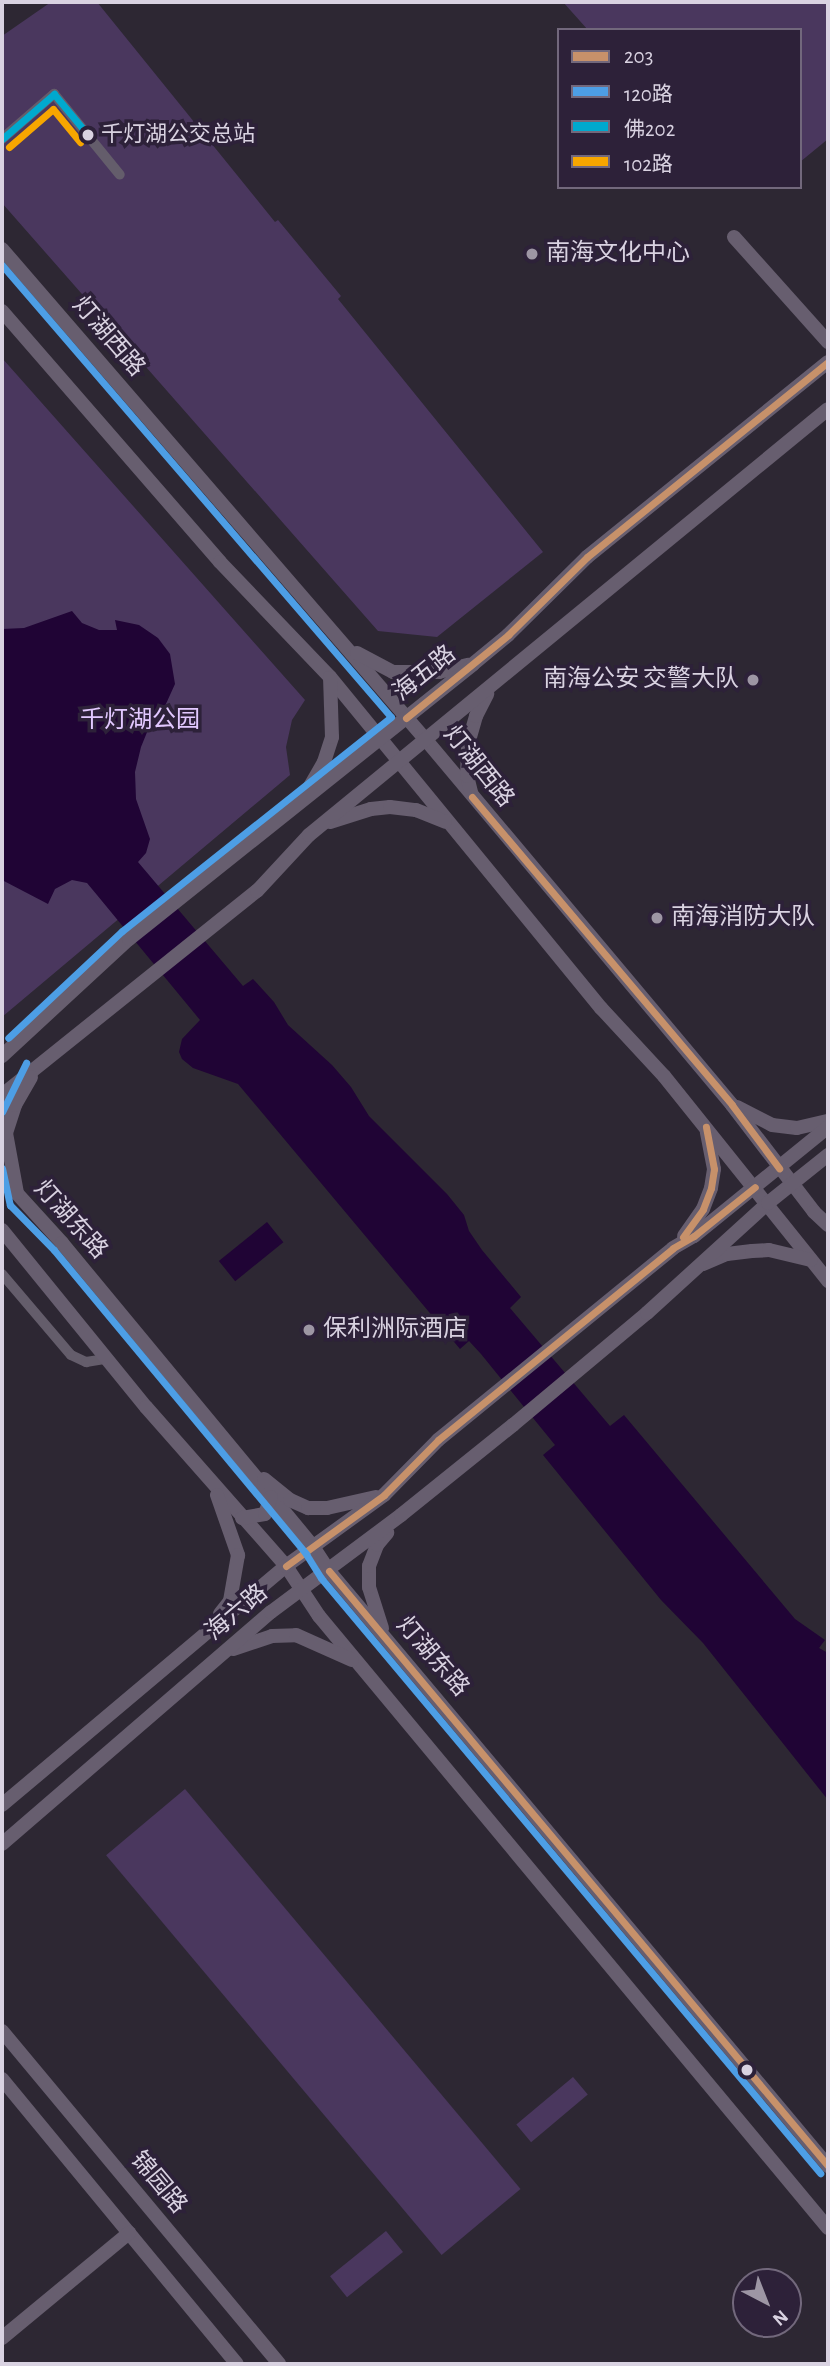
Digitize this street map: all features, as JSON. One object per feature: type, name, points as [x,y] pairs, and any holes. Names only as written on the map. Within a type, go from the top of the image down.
[{"type":"main road","points":[[734,237],[828,342]]},
{"type":"main road","name":"灯湖西路","points":[[2,249],[426,740],[732,1105],[779,1168],[828,1225]]},
{"type":"main road","points":[[2,312],[220,562],[330,677],[446,822],[601,1008],[664,1076],[828,1281]]},
{"type":"main road","name":"海五路","points":[[2,1056],[8,1047],[129,939],[509,635],[538,603],[587,558],[828,362]]},
{"type":"main road","points":[[2,1095],[257,891],[322,825],[828,409]]},
{"type":"main road","points":[[349,650],[393,671],[439,672],[473,664]]},
{"type":"main road","points":[[300,803],[324,762],[332,737],[330,677]]},
{"type":"main road","points":[[472,797],[467,776],[468,744],[476,716],[491,688]]},
{"type":"main road","points":[[322,825],[371,809],[390,807],[416,810],[446,822]]},
{"type":"main road","points":[[18,1198],[6,1133],[15,1105],[35,1068]]},
{"type":"main road","points":[[732,1105],[772,1125],[797,1128],[828,1121]]},
{"type":"main road","points":[[673,1248],[691,1228],[711,1188],[714,1169],[706,1127]]},
{"type":"main road","name":"海六路","points":[[2,1805],[286,1566],[384,1495],[438,1440],[673,1248],[694,1236],[828,1127]]},
{"type":"main road","name":"海六路","points":[[2,1844],[225,1652],[513,1425],[647,1312],[768,1203],[828,1155]]},
{"type":"main road","name":"灯湖东路","points":[[2,1177],[18,1198],[62,1243],[314,1548],[329,1571],[828,2166]]},
{"type":"main road","points":[[2,1230],[106,1359],[286,1566],[301,1591],[359,1664],[828,2228]]},
{"type":"main road","points":[[692,1269],[727,1254],[752,1251],[780,1252],[811,1259]]},
{"type":"main road","points":[[241,1460],[290,1500],[308,1508],[327,1508],[384,1495]]},
{"type":"main road","points":[[206,1632],[230,1601],[238,1555],[212,1484]]},
{"type":"main road","points":[[242,1518],[265,1514],[271,1497]]},
{"type":"main road","points":[[386,1639],[369,1587],[369,1566],[377,1545],[401,1515]]},
{"type":"main road","points":[[225,1652],[272,1636],[296,1635],[359,1664]]},
{"type":"main road","name":"锦园路","points":[[2,2031],[279,2364]]},
{"type":"main road","points":[[2,2079],[237,2364]]},
{"type":"main road","points":[[2,2338],[129,2233]]},
{"type":"street","points":[[2,139],[54,94],[120,175]]},
{"type":"street","points":[[2,1274],[71,1355],[86,1362],[106,1359]]},
{"type":"green space","points":[[51,2],[97,2],[275,222],[278,220],[341,296],[338,299],[543,552],[437,637],[378,631],[2,203],[2,36]]},
{"type":"green space","points":[[563,2],[828,2],[828,139],[802,160],[802,28],[586,28]]},
{"type":"green space","name":"千灯湖公园","points":[[2,358],[305,700],[292,720],[286,747],[290,775],[2,1017]]},
{"type":"green space","points":[[185,1789],[521,2189],[442,2255],[106,1855]]},
{"type":"green space","points":[[573,2077],[588,2095],[531,2142],[516,2125]]},
{"type":"green space","points":[[386,2231],[403,2252],[347,2297],[330,2276]]},
{"type":"shaded area","points":[[72,611],[82,623],[99,630],[117,630],[115,620],[139,625],[158,638],[170,654],[175,684],[165,706],[152,720],[135,772],[136,799],[150,839],[146,853],[138,862],[243,986],[253,979],[274,1002],[288,1025],[332,1065],[351,1087],[369,1116],[447,1194],[464,1215],[469,1231],[482,1250],[521,1297],[510,1308],[610,1426],[624,1415],[795,1619],[825,1640],[819,1648],[828,1653],[828,1800],[703,1643],[661,1600],[543,1455],[555,1445],[481,1354],[469,1341],[460,1349],[238,1084],[193,1068],[182,1059],[179,1052],[182,1039],[200,1020],[87,883],[72,880],[55,889],[48,904],[2,880],[2,629],[24,628]]},
{"type":"shaded area","points":[[267,1222],[283,1242],[235,1281],[219,1261]]},
{"type":"transit line","name":"佛202","points":[[2,139],[54,94],[88,135]]},
{"type":"transit line","name":"102路","points":[[9,147],[53,109],[80,142]]},
{"type":"transit line","name":"120路","points":[[2,265],[391,717],[122,931],[8,1038]]},
{"type":"transit line","name":"203","points":[[406,718],[508,635],[587,557],[828,362]]},
{"type":"transit line","name":"203","points":[[472,797],[732,1105],[779,1168]]},
{"type":"transit line","name":"120路","points":[[2,1112],[26,1063]]},
{"type":"transit line","name":"203","points":[[683,1237],[703,1209],[711,1188],[714,1169],[706,1127]]},
{"type":"transit line","name":"120路","points":[[2,1168],[10,1205],[54,1250],[306,1554],[321,1578],[820,2173]]},
{"type":"transit line","name":"203","points":[[286,1566],[384,1495],[438,1440],[673,1248],[694,1236],[755,1187]]},
{"type":"transit line","name":"203","points":[[329,1571],[828,2166]]},
{"type":"place","name":"千灯湖公交总站","points":[[88,135]]},
{"type":"place","name":"南海文化中心","points":[[532,254]]},
{"type":"place","name":"南海公安 交警大队","points":[[753,680]]},
{"type":"place","name":"南海消防大队","points":[[657,918]]},
{"type":"place","name":"保利洲际酒店","points":[[309,1330]]}]
